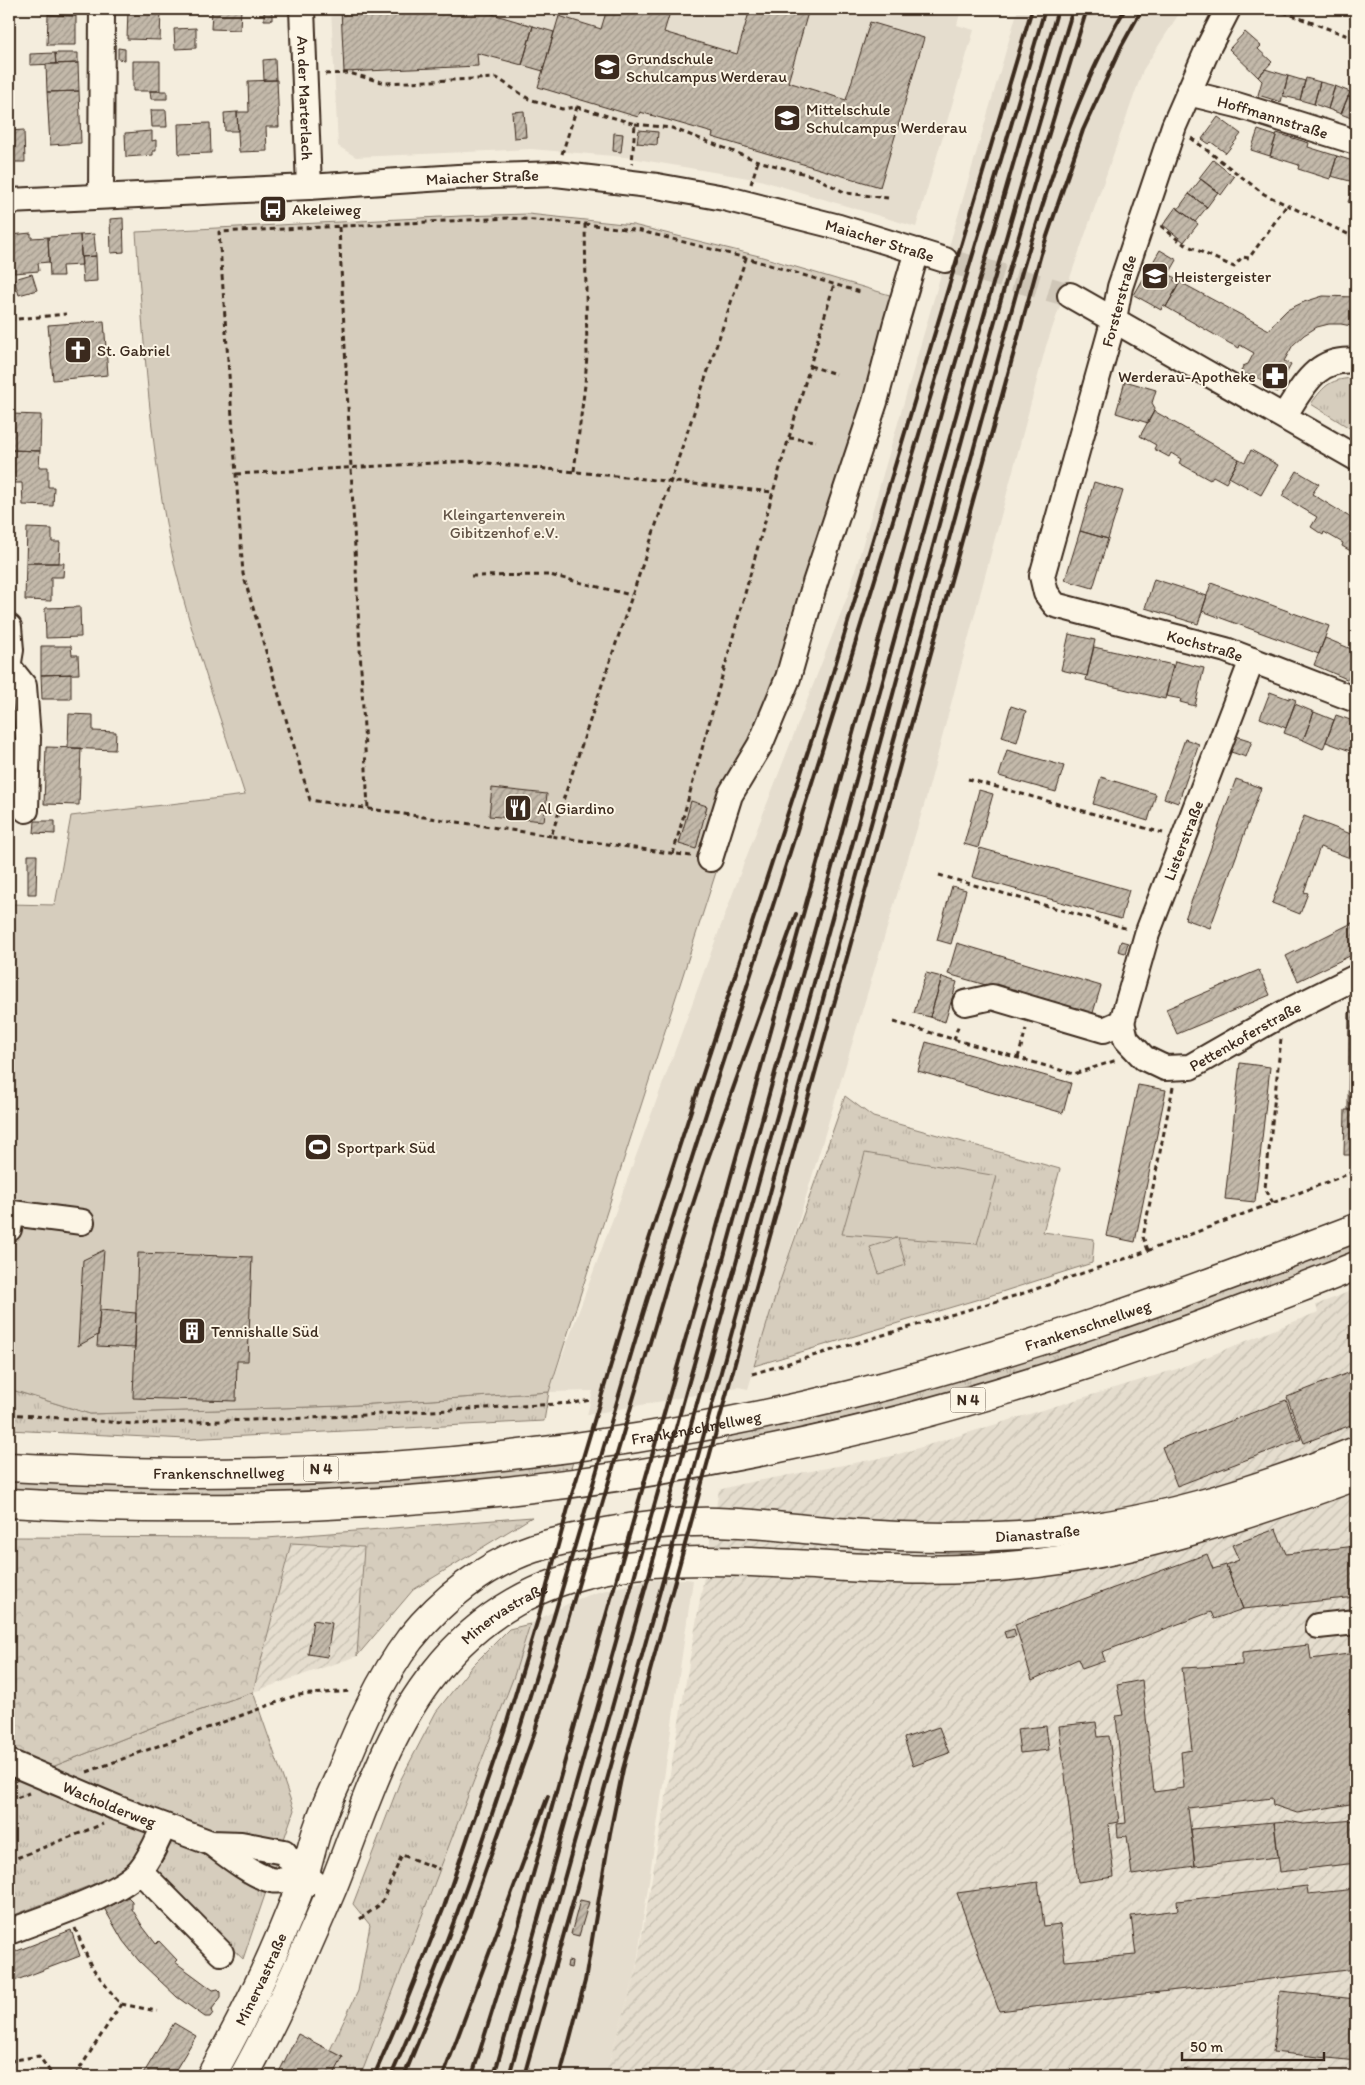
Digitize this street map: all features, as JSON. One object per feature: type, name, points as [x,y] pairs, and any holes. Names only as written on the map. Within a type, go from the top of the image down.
[{"type":"main road","name":"Frankenschnellweg","points":[[9,1467],[189,1473],[363,1467],[427,1463],[572,1447],[702,1426],[848,1396],[961,1366],[1059,1336],[1192,1290],[1356,1228]]},
{"type":"main road","name":"N 4","points":[[9,1503],[182,1509],[376,1503],[566,1484],[736,1456],[853,1430],[1038,1380],[1150,1343],[1356,1266]]},
{"type":"main road","name":"Dianastraße","points":[[706,1522],[923,1537],[997,1536],[1071,1531],[1129,1521],[1203,1504],[1287,1477],[1356,1450]]},
{"type":"main road","name":"Dianastraße","points":[[826,1566],[949,1571],[1080,1558],[1191,1533],[1356,1476]]},
{"type":"main road","name":"Minervastraße","points":[[211,2076],[260,1982],[303,1878],[318,1826],[353,1743],[369,1709],[401,1652],[424,1623],[444,1602],[480,1576],[531,1549],[633,1527],[679,1522],[706,1522]]},
{"type":"main road","name":"Minervastraße","points":[[244,2076],[285,1996],[332,1889],[379,1768],[409,1708],[433,1674],[456,1648],[500,1612],[530,1594],[561,1581],[588,1573],[632,1564],[669,1561],[709,1560],[826,1566]]},
{"type":"street","points":[[101,196],[102,9]]},
{"type":"street","name":"An der Marterlach","points":[[302,9],[309,187]]},
{"type":"street","name":"Forsterstraße","points":[[1052,602],[1046,593],[1042,576],[1114,319],[1120,287],[1174,126],[1208,46],[1228,9]]},
{"type":"street","name":"Hoffmannstraße","points":[[1188,93],[1237,105],[1356,142]]},
{"type":"street","name":"Maiacher Straße","points":[[9,201],[309,187],[458,177],[556,174],[631,182],[724,198],[839,227],[945,260]]},
{"type":"street","points":[[710,859],[730,795],[760,745],[788,678],[815,583],[875,402],[917,251]]},
{"type":"street","points":[[1070,295],[1356,458]]},
{"type":"street","points":[[1284,416],[1309,377],[1326,364],[1344,360],[1356,361]]},
{"type":"street","name":"Kochstraße","points":[[1052,602],[1055,605],[1226,650],[1356,700]]},
{"type":"street","points":[[9,627],[12,650],[9,662]]},
{"type":"street","name":"Listerstraße","points":[[1122,1022],[1148,934],[1252,660]]},
{"type":"street","points":[[9,668],[24,686],[28,738],[26,810]]},
{"type":"street","name":"Pettenkoferstraße","points":[[1122,1022],[1126,1039],[1138,1053],[1165,1068],[1190,1067],[1284,1013],[1356,977]]},
{"type":"street","points":[[965,1003],[992,997],[1104,1030],[1122,1022]]},
{"type":"street","points":[[9,1229],[12,1213],[82,1222]]},
{"type":"street","points":[[1318,1626],[1356,1622]]},
{"type":"street","name":"Wacholderweg","points":[[9,1762],[117,1808],[211,1843],[236,1861],[272,1880],[303,1878]]},
{"type":"street","points":[[9,1932],[119,1888],[140,1871],[151,1854],[164,1826]]},
{"type":"street","points":[[140,1871],[222,1953]]},
{"type":"street","points":[[303,1878],[332,1889]]},
{"type":"path","points":[[1275,9],[1356,39]]},
{"type":"path","points":[[348,73],[386,83],[497,78],[529,99],[562,109],[577,107],[635,124],[672,128],[758,161],[813,176],[846,194],[888,198]]},
{"type":"path","points":[[556,174],[577,107]]},
{"type":"path","points":[[631,182],[635,124]]},
{"type":"path","points":[[1174,126],[1264,194],[1356,238]]},
{"type":"path","points":[[1145,213],[1182,243],[1234,267],[1242,257],[1249,258],[1287,205]]},
{"type":"path","points":[[710,859],[310,800],[243,574],[220,232],[510,218],[585,224],[641,231],[746,258],[860,292]]},
{"type":"path","points":[[574,471],[586,369],[585,224]]},
{"type":"path","points":[[339,227],[368,809]]},
{"type":"path","points":[[551,836],[746,258]]},
{"type":"path","points":[[673,854],[773,492],[834,284]]},
{"type":"path","points":[[9,320],[66,314]]},
{"type":"path","points":[[810,366],[836,374]]},
{"type":"path","points":[[789,438],[816,441]]},
{"type":"path","points":[[236,474],[468,461],[773,492]]},
{"type":"path","points":[[471,576],[550,575],[631,595]]},
{"type":"path","points":[[968,779],[1183,839]]},
{"type":"path","points":[[938,875],[1148,934]]},
{"type":"path","points":[[1018,1058],[1032,1009]]},
{"type":"path","points":[[1273,1203],[1265,1188],[1284,1013]]},
{"type":"path","points":[[894,1022],[1074,1074],[1138,1053]]},
{"type":"path","points":[[1148,1250],[1143,1237],[1177,1067]]},
{"type":"path","points":[[752,1374],[1021,1294],[1148,1250],[1356,1171]]},
{"type":"path","points":[[9,1414],[135,1424],[310,1418],[573,1403],[591,1400]]},
{"type":"path","points":[[56,1783],[297,1695],[355,1690]]},
{"type":"path","points":[[9,1861],[111,1821],[117,1808]]},
{"type":"path","points":[[360,1919],[381,1904],[402,1855],[439,1869]]},
{"type":"path","points":[[68,1909],[91,1966],[121,2004],[157,2010]]},
{"type":"path","points":[[75,2076],[121,2004]]},
{"type":"path","points":[[9,2061],[39,2056],[53,2076]]},
{"type":"shaded area","points":[[331,9],[961,9],[957,25],[974,30],[916,227],[760,180],[625,157],[531,149],[356,157],[338,146]]},
{"type":"shaded area","points":[[1018,9],[1182,9],[1143,70],[1046,346],[925,802],[748,1389],[738,1387],[587,1415],[593,1391],[549,1392],[744,863],[848,595]]},
{"type":"shaded area","points":[[1356,1289],[1356,2076],[605,2076],[635,1976],[719,1490],[741,1484],[892,1456],[1177,1369],[1318,1312],[1316,1305]]},
{"type":"shaded area","points":[[291,1543],[364,1547],[357,1656],[253,1692]]},
{"type":"shaded area","points":[[648,1580],[693,1580],[635,1976],[605,2076],[359,2076],[514,1676],[530,1624],[575,1600],[598,1592]]},
{"type":"green space","name":"Kleingartenverein Gibitzenhof e.V.","points":[[528,214],[633,225],[759,256],[893,296],[779,678],[758,728],[719,789],[700,857],[718,866],[549,1392],[342,1406],[90,1414],[9,1389],[9,904],[55,905],[71,816],[245,795],[191,625],[166,526],[149,400],[136,232]]},
{"type":"green space","points":[[1356,378],[1356,432],[1311,404],[1325,387],[1334,381]]},
{"type":"green space","points":[[845,1096],[873,1117],[1060,1169],[1043,1232],[1094,1239],[1092,1263],[989,1296],[754,1366],[779,1284]]},
{"type":"green space","points":[[865,1153],[997,1176],[977,1244],[898,1238],[906,1265],[879,1274],[870,1247],[897,1238],[842,1234]]},
{"type":"green space","points":[[1356,1239],[1356,1253],[1216,1307],[970,1389],[725,1446],[730,1432]]},
{"type":"green space","points":[[9,1389],[90,1414],[342,1406],[549,1392],[544,1421],[186,1439],[9,1430]]},
{"type":"green space","points":[[574,1458],[570,1472],[349,1492],[223,1498],[9,1490],[9,1477]]},
{"type":"green space","points":[[532,1517],[413,1590],[357,1656],[364,1547],[291,1543],[253,1692],[158,1725],[9,1784],[9,1537],[267,1538]]},
{"type":"green space","points":[[530,1624],[514,1676],[364,2067],[359,2076],[333,2076],[343,2057],[330,2050],[358,1991],[370,1925],[353,1904],[401,1779],[436,1712],[473,1665],[509,1629]]},
{"type":"green space","points":[[253,1692],[294,1810],[243,1959],[139,1861],[117,1875],[9,1917],[9,1784],[158,1725]]},
{"type":"building","points":[[48,9],[76,9],[76,16],[48,15]]},
{"type":"building","points":[[128,9],[161,9],[160,40],[127,39]]},
{"type":"building","points":[[212,9],[241,9],[240,30],[211,29]]},
{"type":"building","points":[[264,9],[272,9],[272,20],[264,20]]},
{"type":"building","points":[[341,9],[475,9],[533,26],[522,65],[477,53],[478,66],[344,72]]},
{"type":"building","points":[[607,9],[671,9],[664,32],[737,54],[750,9],[809,9],[788,82],[846,100],[870,22],[924,38],[880,187],[712,137],[713,133],[640,112],[638,117],[538,87],[559,16],[601,29]]},
{"type":"building","points":[[48,15],[76,16],[76,45],[47,45]]},
{"type":"building","points":[[533,26],[554,32],[543,71],[522,65]]},
{"type":"building","points":[[196,28],[196,48],[175,49],[174,29]]},
{"type":"building","points":[[1245,32],[1261,46],[1258,49],[1272,62],[1258,77],[1229,49]]},
{"type":"building","points":[[118,48],[125,49],[125,60],[118,59]]},
{"type":"building","points":[[55,53],[56,64],[30,65],[30,54]]},
{"type":"building","points":[[55,53],[78,53],[78,63],[56,64]]},
{"type":"building","points":[[275,59],[276,80],[264,80],[263,60]]},
{"type":"building","points":[[133,61],[160,61],[160,91],[133,91]]},
{"type":"building","points":[[78,63],[79,91],[47,92],[46,64]]},
{"type":"building","points":[[1265,69],[1288,76],[1281,102],[1258,95],[1262,81],[1258,77]]},
{"type":"building","points":[[1288,76],[1305,81],[1300,100],[1283,96]]},
{"type":"building","points":[[1306,78],[1320,82],[1314,104],[1300,100]]},
{"type":"building","points":[[277,80],[279,127],[266,127],[267,151],[239,152],[237,112],[249,112],[248,81]]},
{"type":"building","points":[[1320,82],[1335,86],[1328,109],[1314,104]]},
{"type":"building","points":[[1335,86],[1350,92],[1341,114],[1328,109]]},
{"type":"building","points":[[79,91],[81,143],[50,145],[47,92]]},
{"type":"building","points":[[150,91],[167,91],[167,99],[151,99]]},
{"type":"building","points":[[1348,96],[1356,98],[1356,120],[1341,114]]},
{"type":"building","points":[[151,110],[166,110],[167,127],[152,127]]},
{"type":"building","points":[[524,111],[526,137],[514,138],[512,112]]},
{"type":"building","points":[[237,112],[238,131],[225,131],[224,113]]},
{"type":"building","points":[[1218,117],[1241,134],[1226,153],[1211,142],[1209,144],[1202,139]]},
{"type":"building","points":[[210,123],[211,153],[179,154],[178,124]]},
{"type":"building","points":[[24,130],[25,162],[9,162],[9,131]]},
{"type":"building","points":[[639,130],[658,132],[657,145],[637,143]]},
{"type":"building","points":[[1258,130],[1276,136],[1270,156],[1251,150]]},
{"type":"building","points":[[152,131],[152,141],[156,140],[156,151],[153,151],[153,155],[126,157],[125,133]]},
{"type":"building","points":[[614,133],[623,134],[621,152],[613,151]]},
{"type":"building","points":[[1277,133],[1309,143],[1308,147],[1337,156],[1330,179],[1298,169],[1299,165],[1270,156]]},
{"type":"building","points":[[1337,156],[1356,162],[1350,181],[1331,176]]},
{"type":"building","points":[[1213,160],[1234,177],[1221,195],[1199,178]]},
{"type":"building","points":[[1201,179],[1218,192],[1207,207],[1189,194]]},
{"type":"building","points":[[1356,183],[1356,206],[1348,202]]},
{"type":"building","points":[[1189,194],[1207,207],[1195,222],[1178,209]]},
{"type":"building","points":[[1176,207],[1198,224],[1184,242],[1163,225]]},
{"type":"building","points":[[123,218],[124,252],[111,253],[110,219]]},
{"type":"building","points":[[31,233],[31,238],[48,237],[49,262],[38,263],[39,271],[14,273],[11,235]]},
{"type":"building","points":[[94,234],[96,256],[81,257],[80,235]]},
{"type":"building","points":[[80,235],[82,265],[62,266],[63,276],[50,276],[48,237]]},
{"type":"building","points":[[1160,250],[1177,260],[1169,274],[1179,284],[1166,307],[1163,305],[1161,310],[1134,295]]},
{"type":"building","points":[[96,256],[97,281],[83,282],[81,257]]},
{"type":"building","points":[[32,274],[37,290],[19,295],[14,279]]},
{"type":"building","points":[[1180,282],[1269,330],[1287,310],[1304,302],[1323,296],[1355,297],[1356,327],[1329,324],[1317,327],[1304,335],[1293,345],[1284,361],[1291,365],[1281,383],[1283,387],[1281,391],[1277,392],[1273,390],[1272,385],[1252,375],[1244,375],[1241,371],[1243,366],[1248,364],[1254,353],[1240,345],[1239,348],[1229,343],[1166,307]]},
{"type":"building","name":"St. Gabriel","points":[[104,321],[108,375],[53,380],[48,325]]},
{"type":"building","points":[[1125,381],[1156,390],[1152,403],[1155,408],[1148,423],[1116,413]]},
{"type":"building","points":[[1154,411],[1239,459],[1226,483],[1213,476],[1210,480],[1179,463],[1181,459],[1171,453],[1169,457],[1154,449],[1156,445],[1140,436]]},
{"type":"building","points":[[12,414],[41,415],[40,451],[11,450]]},
{"type":"building","points":[[11,450],[40,451],[39,467],[48,467],[48,487],[54,487],[53,506],[23,505],[22,483],[10,483]]},
{"type":"building","points":[[1251,450],[1278,465],[1261,495],[1229,477],[1239,459],[1245,462]]},
{"type":"building","points":[[1297,471],[1319,484],[1312,494],[1356,521],[1356,550],[1354,553],[1342,546],[1343,543],[1324,532],[1323,535],[1311,527],[1317,517],[1282,496]]},
{"type":"building","points":[[1094,482],[1123,491],[1108,539],[1080,531]]},
{"type":"building","points":[[27,528],[52,529],[52,542],[60,542],[59,563],[26,563]]},
{"type":"building","points":[[1080,531],[1108,539],[1093,588],[1065,580]]},
{"type":"building","points":[[26,563],[64,563],[63,577],[51,577],[51,601],[25,600]]},
{"type":"building","points":[[1154,579],[1207,596],[1198,624],[1145,608]]},
{"type":"building","points":[[1211,583],[1329,626],[1319,654],[1202,611]]},
{"type":"building","points":[[80,607],[81,637],[46,638],[45,608]]},
{"type":"building","points":[[1069,634],[1095,640],[1087,676],[1061,670]]},
{"type":"building","points":[[1325,638],[1356,651],[1356,683],[1314,665]]},
{"type":"building","points":[[41,646],[71,646],[72,655],[78,655],[79,674],[41,675]]},
{"type":"building","points":[[1094,647],[1173,665],[1165,699],[1086,680]]},
{"type":"building","points":[[1175,661],[1204,668],[1195,706],[1180,702],[1181,699],[1166,696]]},
{"type":"building","points":[[71,674],[71,699],[42,699],[41,675]]},
{"type":"building","points":[[1270,692],[1296,700],[1286,728],[1260,718]]},
{"type":"building","points":[[1295,704],[1314,712],[1303,740],[1284,733]]},
{"type":"building","points":[[1011,706],[1026,711],[1017,742],[1002,737]]},
{"type":"building","points":[[1314,712],[1334,720],[1323,749],[1303,740]]},
{"type":"building","points":[[69,714],[93,715],[93,731],[116,732],[115,750],[68,748]]},
{"type":"building","points":[[1336,715],[1356,722],[1356,744],[1353,752],[1326,742]]},
{"type":"building","points":[[1236,736],[1252,741],[1246,757],[1231,752]]},
{"type":"building","points":[[1185,739],[1199,744],[1178,803],[1164,798]]},
{"type":"building","points":[[46,747],[81,748],[79,805],[44,804]]},
{"type":"building","points":[[1007,750],[1064,766],[1056,792],[999,776]]},
{"type":"building","points":[[1101,777],[1156,794],[1148,821],[1093,804]]},
{"type":"building","points":[[1236,779],[1261,788],[1210,928],[1185,919]]},
{"type":"building","points":[[492,788],[547,794],[544,821],[489,816]]},
{"type":"building","points":[[979,790],[993,794],[978,848],[964,844]]},
{"type":"building","points":[[691,801],[707,806],[696,849],[679,844]]},
{"type":"building","points":[[1304,816],[1356,836],[1356,865],[1352,864],[1353,859],[1320,847],[1304,892],[1308,893],[1300,914],[1272,903]]},
{"type":"building","points":[[35,821],[55,821],[55,834],[34,833]]},
{"type":"building","points":[[980,848],[1129,890],[1121,919],[972,877]]},
{"type":"building","points":[[28,855],[37,855],[36,894],[28,894]]},
{"type":"building","points":[[952,886],[966,890],[951,944],[937,940]]},
{"type":"building","points":[[1356,921],[1356,953],[1298,981],[1286,956]]},
{"type":"building","points":[[1121,941],[1128,943],[1125,953],[1118,951]]},
{"type":"building","points":[[957,943],[1101,986],[1092,1016],[948,974]]},
{"type":"building","points":[[1259,970],[1270,995],[1177,1034],[1166,1009]]},
{"type":"building","points":[[926,973],[942,977],[930,1017],[914,1013]]},
{"type":"building","points":[[942,977],[957,982],[945,1022],[930,1017]]},
{"type":"building","points":[[1349,1012],[1356,1012],[1356,1110],[1348,1110]]},
{"type":"building","points":[[926,1042],[1071,1083],[1063,1113],[918,1071]]},
{"type":"building","points":[[1240,1063],[1270,1067],[1255,1202],[1225,1199]]},
{"type":"building","points":[[1138,1085],[1166,1090],[1135,1242],[1106,1236]]},
{"type":"building","points":[[1345,1110],[1356,1110],[1356,1155],[1344,1155]]},
{"type":"building","points":[[104,1250],[98,1335],[78,1346],[83,1260]]},
{"type":"building","name":"Tennishalle Süd","points":[[138,1253],[252,1257],[248,1361],[237,1361],[236,1401],[133,1398]]},
{"type":"building","points":[[100,1310],[136,1313],[135,1348],[97,1346]]},
{"type":"building","points":[[1356,1370],[1356,1423],[1304,1443],[1287,1397]]},
{"type":"building","points":[[1286,1400],[1301,1439],[1177,1486],[1162,1447]]},
{"type":"building","points":[[1276,1529],[1286,1554],[1356,1546],[1356,1597],[1243,1609],[1226,1565],[1239,1560],[1232,1545]]},
{"type":"building","points":[[1207,1554],[1213,1569],[1226,1565],[1243,1609],[1214,1619],[1211,1612],[1102,1652],[1105,1661],[1082,1669],[1078,1659],[1032,1680],[1015,1624]]},
{"type":"building","points":[[313,1620],[332,1623],[327,1657],[308,1654]]},
{"type":"building","points":[[1014,1629],[1016,1636],[1006,1638],[1004,1632]]},
{"type":"building","points":[[1309,1645],[1311,1659],[1356,1653],[1356,1803],[1297,1813],[1273,1805],[1272,1798],[1188,1808],[1195,1866],[1132,1875],[1127,1836],[1118,1837],[1117,1824],[1126,1823],[1116,1716],[1123,1715],[1117,1685],[1142,1680],[1154,1792],[1184,1788],[1181,1752],[1192,1750],[1182,1668],[1242,1665],[1242,1652]]},
{"type":"building","points":[[1096,1722],[1098,1737],[1109,1736],[1119,1822],[1108,1824],[1114,1877],[1078,1882],[1059,1726]]},
{"type":"building","points":[[1046,1726],[1049,1750],[1020,1753],[1017,1729]]},
{"type":"building","points":[[939,1727],[949,1753],[913,1766],[904,1738]]},
{"type":"building","points":[[1356,1820],[1356,1863],[1280,1872],[1274,1822],[1288,1821],[1304,1824]]},
{"type":"building","points":[[1274,1822],[1278,1857],[1195,1866],[1191,1829]]},
{"type":"building","points":[[1038,1882],[1044,1926],[1060,1924],[1065,1961],[1136,1955],[1131,1916],[1178,1910],[1177,1901],[1307,1886],[1308,1894],[1356,1889],[1356,1969],[999,2011],[957,1893]]},
{"type":"building","points":[[123,1897],[128,1897],[132,1901],[132,1909],[156,1944],[159,1941],[177,1960],[175,1962],[213,1990],[218,1989],[221,1992],[221,1997],[212,2009],[213,2013],[210,2017],[205,2017],[177,1997],[139,1961],[123,1941],[104,1908],[107,1905],[119,1902]]},
{"type":"building","points":[[580,1900],[589,1902],[579,1936],[571,1934]]},
{"type":"building","points":[[71,1930],[80,1956],[9,1983],[9,1954]]},
{"type":"building","points":[[568,1961],[572,1962],[571,1968],[567,1967]]},
{"type":"building","points":[[1280,1991],[1356,1999],[1356,2061],[1273,2052]]},
{"type":"building","points":[[174,2023],[196,2036],[172,2076],[142,2076]]},
{"type":"building","points":[[298,2034],[343,2057],[333,2076],[277,2076]]},
{"type":"building","points":[[1187,2069],[1258,2076],[1186,2076]]},
{"type":"tunnel","points":[[945,260],[1070,295]]},
{"type":"railway","points":[[374,2076],[444,1907],[506,1725],[538,1619],[570,1501],[641,1264],[825,699],[1032,9]]},
{"type":"railway","points":[[391,2076],[430,1983],[466,1889],[530,1698],[665,1242],[877,573],[1045,9]]},
{"type":"railway","points":[[472,2076],[516,1935],[704,1274],[945,399],[1058,9]]},
{"type":"railway","points":[[494,2076],[831,871],[979,331],[1073,9]]},
{"type":"railway","points":[[509,2076],[845,871],[992,331],[1087,9]]},
{"type":"railway","points":[[524,2076],[704,1434],[1022,272],[1043,204],[1078,104],[1092,72],[1125,9]]},
{"type":"railway","points":[[560,2076],[585,1981],[610,1833],[623,1769],[1041,254],[1083,130],[1121,47],[1142,9]]},
{"type":"railway","points":[[404,2076],[465,1928],[535,1731],[672,1268],[707,1161],[796,914]]},
{"type":"railway","points":[[443,2076],[548,1796]]},
{"type":"place","name":"Grundschule Schulcampus Werderau","points":[[607,67]]},
{"type":"place","name":"Mittelschule Schulcampus Werderau","points":[[787,118]]},
{"type":"place","name":"Akeleiweg","points":[[273,209]]},
{"type":"place","name":"Heistergeister","points":[[1155,276]]},
{"type":"place","name":"St. Gabriel","points":[[78,350]]},
{"type":"place","name":"Werderau-Apotheke","points":[[1275,376]]},
{"type":"place","name":"Al Giardino","points":[[518,808]]},
{"type":"place","name":"Sportpark Süd","points":[[318,1147]]},
{"type":"place","name":"Tennishalle Süd","points":[[192,1331]]}]
